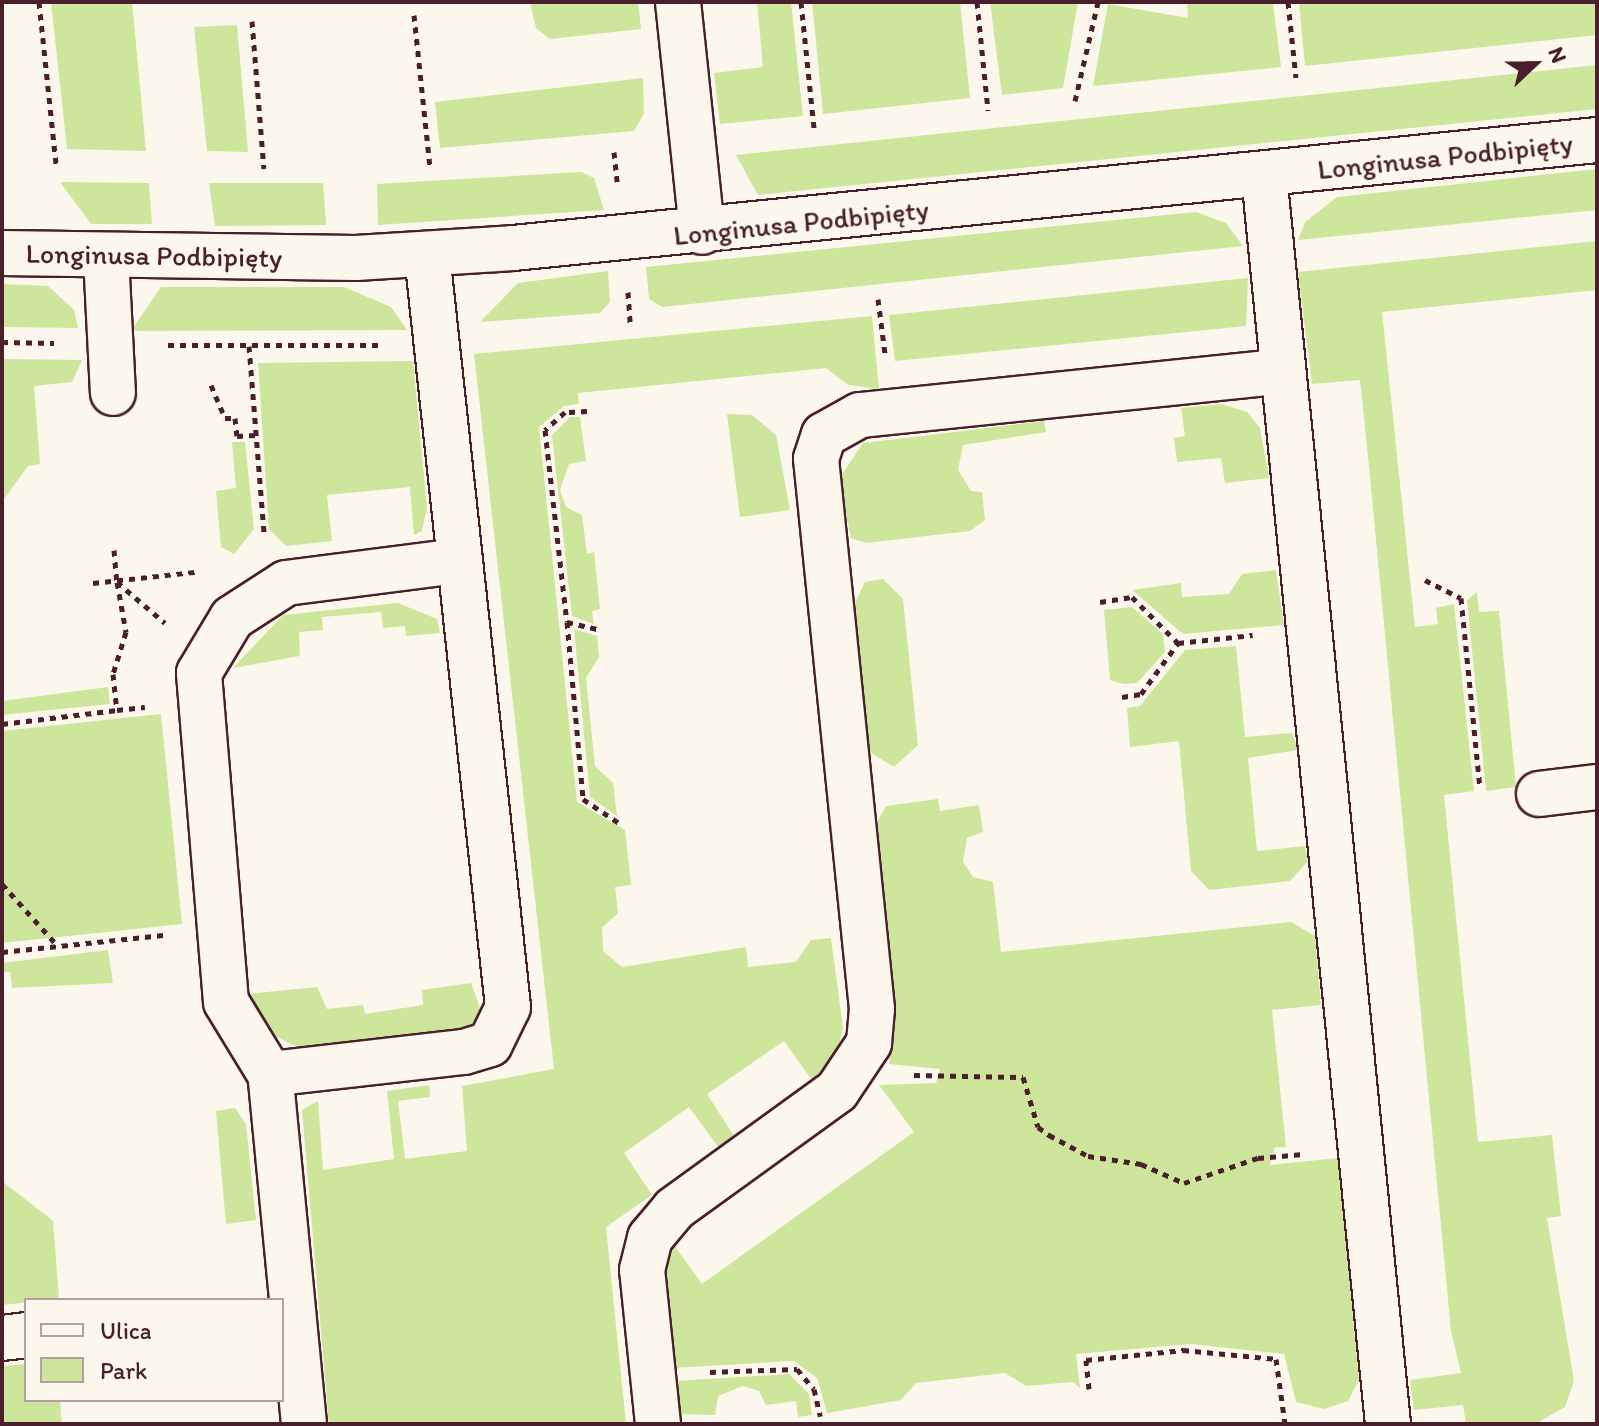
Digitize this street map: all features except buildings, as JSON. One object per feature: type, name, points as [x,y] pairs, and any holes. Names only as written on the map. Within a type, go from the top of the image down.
[{"type":"street","points":[[678,2],[702,232]]},
{"type":"street","name":"Longinusa Podbipięty","points":[[2,253],[106,256],[427,254],[702,232],[1597,140]]},
{"type":"street","points":[[1264,175],[1388,1424]]},
{"type":"street","points":[[270,1074],[464,1052],[490,1044],[502,1028],[508,1007],[427,254]]},
{"type":"street","points":[[106,256],[113,393]]},
{"type":"street","points":[[658,1424],[642,1270],[650,1238],[674,1209],[837,1091],[857,1068],[872,1009],[816,459],[824,435],[860,415],[1283,371]]},
{"type":"street","points":[[304,1424],[288,1306],[270,1074],[226,1002],[204,681],[232,618],[286,583],[458,561]]},
{"type":"street","points":[[1539,794],[1597,787]]},
{"type":"street","points":[[2,1338],[24,1335]]},
{"type":"path","points":[[39,2],[56,164]]},
{"type":"path","points":[[801,2],[814,128]]},
{"type":"path","points":[[977,2],[988,110]]},
{"type":"path","points":[[1075,101],[1098,2]]},
{"type":"path","points":[[1288,2],[1296,78]]},
{"type":"path","points":[[414,15],[430,166]]},
{"type":"path","points":[[252,21],[264,169]]},
{"type":"path","points":[[878,299],[886,362]]},
{"type":"path","points":[[2,342],[249,346],[435,343]]},
{"type":"path","points":[[249,346],[269,593]]},
{"type":"path","points":[[211,385],[225,418],[235,418],[237,436],[255,435]]},
{"type":"path","points":[[587,411],[565,412],[545,430],[583,799],[619,823]]},
{"type":"path","points":[[114,550],[126,632],[113,674],[117,710]]},
{"type":"path","points":[[1425,580],[1461,598],[1481,795]]},
{"type":"path","points":[[93,583],[117,582]]},
{"type":"path","points":[[2,724],[117,710],[204,681],[117,582]]},
{"type":"path","points":[[1100,602],[1132,597],[1178,643]]},
{"type":"path","points":[[567,622],[597,629]]},
{"type":"path","points":[[1122,697],[1141,694],[1178,643],[1310,629]]},
{"type":"path","points":[[2,884],[58,946]]},
{"type":"path","points":[[2,952],[220,929]]},
{"type":"path","points":[[857,1068],[1023,1077],[1038,1127],[1049,1135],[1088,1156],[1141,1164],[1184,1183],[1258,1158],[1360,1147]]},
{"type":"path","points":[[1089,1389],[1086,1360],[1206,1349],[1276,1359],[1285,1424]]},
{"type":"path","points":[[653,1379],[789,1366],[810,1382],[820,1416]]},
{"type":"green space","points":[[51,2],[132,2],[146,151],[67,149]]},
{"type":"green space","points":[[530,2],[638,2],[641,29],[550,39],[536,28]]},
{"type":"green space","points":[[757,2],[791,2],[803,116],[720,124],[714,73],[763,67]]},
{"type":"green space","points":[[812,2],[960,2],[970,98],[823,114]]},
{"type":"green space","points":[[990,2],[1078,2],[1063,88],[1002,95]]},
{"type":"green space","points":[[1187,2],[1273,3],[1281,67],[1093,86],[1108,4],[1188,18]]},
{"type":"green space","points":[[1299,2],[1597,2],[1597,35],[1305,66]]},
{"type":"green space","points":[[237,25],[248,152],[207,151],[194,27]]},
{"type":"green space","points":[[1597,65],[1597,109],[758,195],[736,155]]},
{"type":"green space","points":[[643,78],[644,114],[634,131],[440,148],[435,102]]},
{"type":"green space","points":[[1597,169],[1597,210],[1298,240],[1305,222],[1337,197]]},
{"type":"green space","points":[[581,172],[594,178],[604,210],[378,225],[377,184]]},
{"type":"green space","points":[[60,182],[149,183],[152,224],[91,224]]},
{"type":"green space","points":[[209,183],[323,183],[326,225],[215,226]]},
{"type":"green space","points":[[1196,212],[1226,223],[1243,246],[662,307],[649,299],[646,267]]},
{"type":"green space","points":[[1597,241],[1597,290],[1382,312],[1415,627],[1438,624],[1436,608],[1454,604],[1474,791],[1444,795],[1478,1142],[1552,1135],[1561,1216],[1547,1218],[1574,1381],[1565,1407],[1535,1424],[1466,1424],[1463,1405],[1414,1410],[1410,1380],[1461,1373],[1451,1331],[1369,466],[1360,380],[1312,384],[1298,272]]},
{"type":"green space","points":[[608,271],[610,302],[600,313],[480,322],[518,283]]},
{"type":"green space","points":[[1248,278],[1246,326],[895,361],[889,315]]},
{"type":"green space","points":[[2,284],[48,286],[74,310],[78,328],[2,327]]},
{"type":"green space","points":[[161,287],[344,287],[391,307],[407,330],[131,331]]},
{"type":"green space","points":[[872,316],[879,389],[848,385],[826,368],[578,393],[579,404],[564,406],[539,427],[577,802],[625,830],[631,885],[615,887],[618,913],[602,928],[603,951],[622,967],[746,947],[748,967],[796,962],[811,940],[831,938],[843,1028],[837,1054],[812,1080],[784,1041],[707,1094],[734,1136],[719,1148],[689,1107],[624,1153],[652,1195],[606,1227],[626,1424],[329,1424],[302,1110],[318,1101],[323,1170],[394,1159],[387,1091],[429,1085],[430,1097],[398,1101],[405,1159],[467,1151],[462,1086],[554,1069],[474,354]]},
{"type":"green space","points":[[2,359],[82,360],[72,382],[34,386],[40,464],[28,466],[2,502]]},
{"type":"green space","points":[[413,361],[427,508],[422,531],[414,535],[410,487],[327,495],[332,541],[286,546],[269,529],[258,363]]},
{"type":"green space","points":[[1222,404],[1247,412],[1260,428],[1269,478],[1225,483],[1221,458],[1177,462],[1174,438],[1185,436],[1181,408]]},
{"type":"green space","points":[[727,414],[752,415],[776,435],[790,510],[740,517]]},
{"type":"green space","points":[[570,417],[580,417],[586,461],[569,464],[560,490],[566,507],[582,515],[587,554],[594,552],[600,609],[592,611],[594,624],[572,616],[552,435]]},
{"type":"green space","points":[[1044,421],[1046,432],[963,445],[958,470],[971,491],[982,492],[985,520],[970,531],[866,543],[851,538],[839,479],[863,443]]},
{"type":"green space","points":[[232,442],[245,442],[254,529],[234,554],[221,547],[216,491],[236,488]]},
{"type":"green space","points":[[1276,570],[1284,625],[1183,634],[1132,590],[1181,583],[1182,597],[1229,594],[1242,574]]},
{"type":"green space","points":[[883,579],[903,599],[918,745],[894,767],[868,751],[853,607],[865,582]]},
{"type":"green space","points":[[1477,592],[1479,612],[1499,611],[1516,787],[1486,791],[1467,600]]},
{"type":"green space","points":[[398,603],[437,619],[440,633],[406,636],[405,626],[383,628],[381,612],[322,617],[323,630],[299,632],[300,656],[233,668],[283,615]]},
{"type":"green space","points":[[1132,607],[1163,634],[1165,652],[1137,683],[1124,684],[1110,680],[1104,610]]},
{"type":"green space","points":[[574,629],[597,636],[599,657],[586,678],[595,766],[613,783],[617,816],[590,797]]},
{"type":"green space","points":[[1236,646],[1245,737],[1292,733],[1298,750],[1248,758],[1257,851],[1305,846],[1308,861],[1290,881],[1209,890],[1191,871],[1179,741],[1130,747],[1127,708],[1140,706],[1185,650]]},
{"type":"green space","points":[[108,687],[110,704],[2,715],[2,701]]},
{"type":"green space","points":[[161,714],[182,924],[2,943],[2,731]]},
{"type":"green space","points":[[938,799],[940,811],[979,805],[983,832],[967,838],[963,862],[973,877],[993,882],[1001,952],[1291,922],[1315,936],[1321,1005],[1272,1010],[1286,1147],[1275,1147],[1270,1165],[1338,1158],[1359,1380],[1348,1401],[1324,1409],[1296,1402],[1284,1354],[1191,1344],[1076,1354],[1080,1388],[1073,1382],[1026,1386],[1005,1373],[916,1383],[901,1400],[827,1413],[817,1378],[794,1361],[673,1368],[663,1282],[674,1245],[702,1284],[914,1132],[879,1085],[936,1083],[940,1069],[889,1064],[894,1017],[875,825],[886,806]]},
{"type":"green space","points":[[108,950],[113,983],[12,988],[10,972],[2,972],[2,963]]},
{"type":"green space","points":[[471,983],[481,1011],[469,1028],[301,1049],[273,1035],[247,994],[317,987],[327,1009],[363,1005],[365,1014],[423,1005],[422,990]]},
{"type":"green space","points":[[235,1108],[246,1124],[256,1220],[226,1224],[216,1111]]},
{"type":"green space","points":[[2,1181],[53,1221],[59,1298],[24,1298],[24,1303],[2,1305]]},
{"type":"green space","points":[[24,1364],[24,1402],[60,1402],[62,1424],[2,1424],[2,1366]]},
{"type":"green space","points":[[789,1374],[809,1394],[812,1415],[798,1417],[796,1401],[766,1405],[759,1391],[743,1386],[718,1396],[715,1415],[677,1414],[674,1381]]}]
